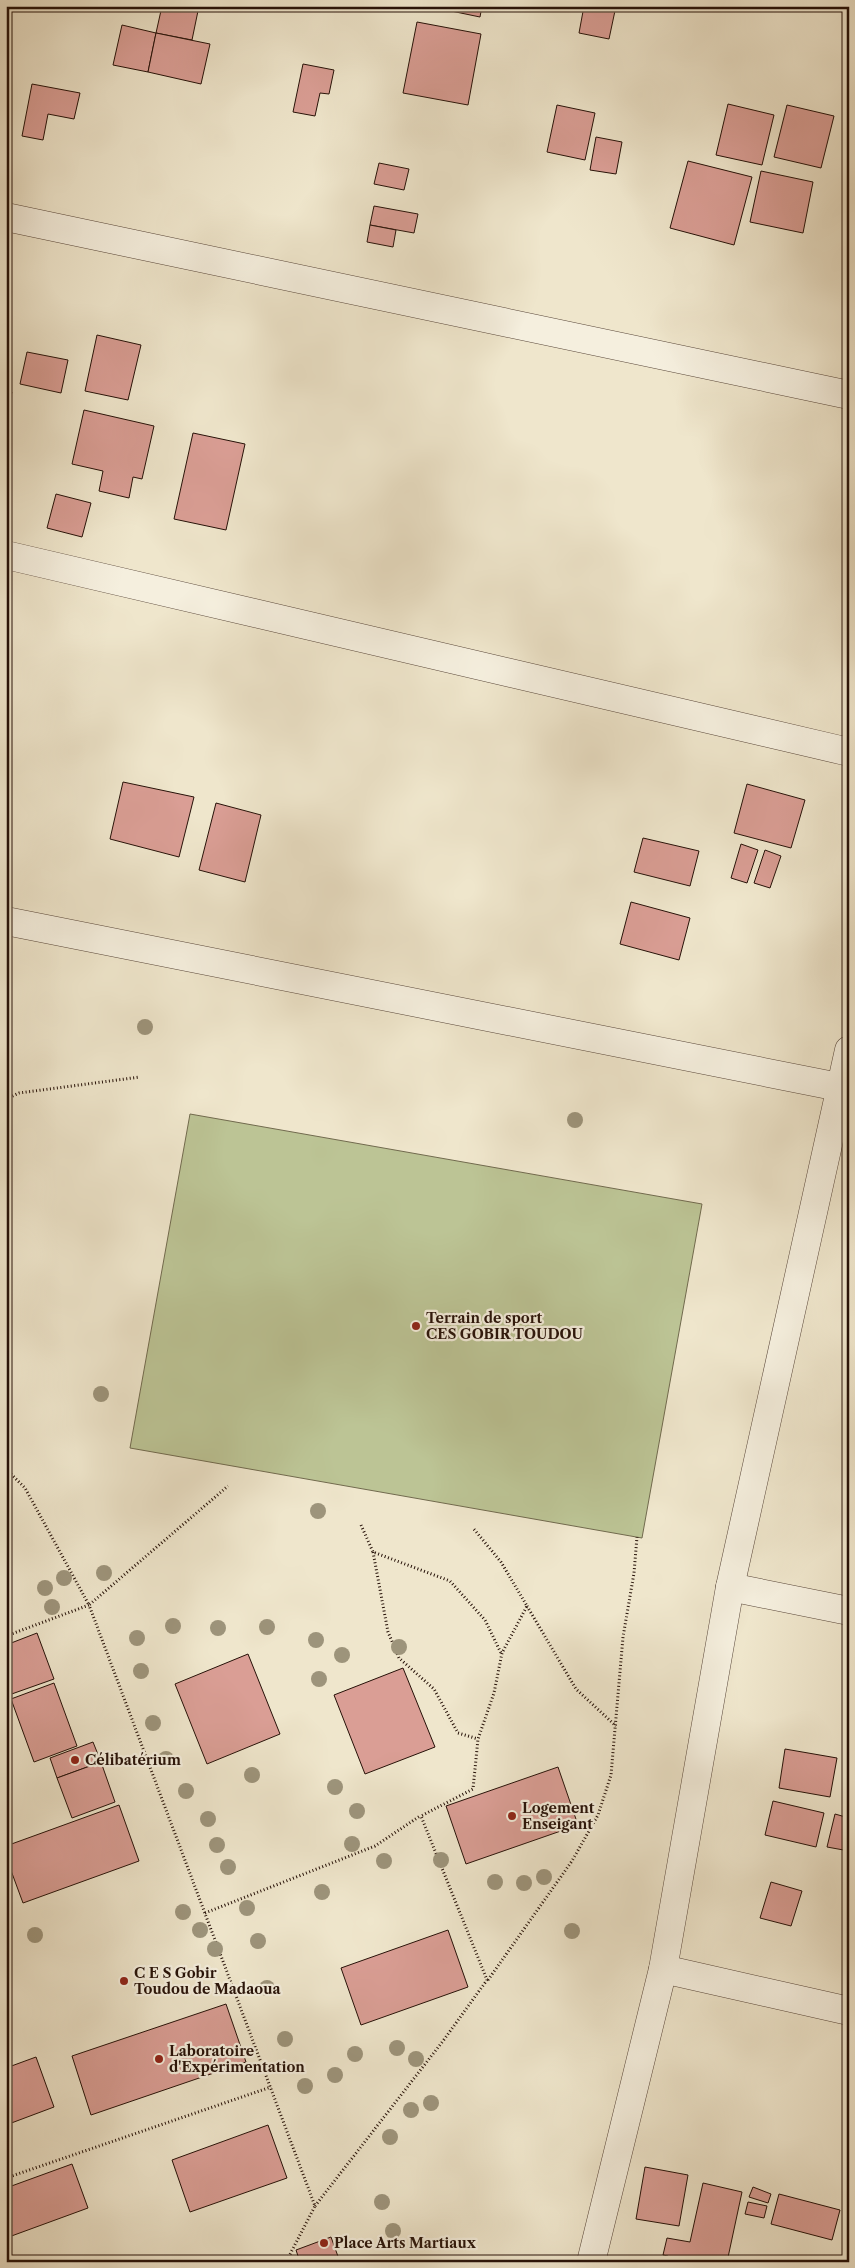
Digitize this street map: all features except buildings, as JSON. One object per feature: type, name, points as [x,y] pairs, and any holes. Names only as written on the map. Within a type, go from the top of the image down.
[{"type":"street","points":[[6,218],[849,395]]},
{"type":"street","points":[[6,556],[849,752]]},
{"type":"street","points":[[6,921],[844,1088]]},
{"type":"street","points":[[592,2262],[664,1969],[730,1587],[844,1088],[849,1050]]},
{"type":"street","points":[[730,1587],[849,1611]]},
{"type":"street","points":[[664,1969],[849,2011]]},
{"type":"path","points":[[6,1099],[19,1092],[140,1077]]},
{"type":"path","points":[[6,1469],[25,1488],[89,1605],[315,2206]]},
{"type":"path","points":[[6,1636],[89,1605],[228,1486]]},
{"type":"path","points":[[361,1525],[373,1552],[388,1632],[399,1658],[434,1689],[458,1733],[478,1740]]},
{"type":"path","points":[[473,1528],[500,1562],[576,1689],[616,1727]]},
{"type":"path","points":[[286,2262],[315,2206],[443,2041],[572,1861],[598,1815],[611,1775],[623,1636],[637,1537]]},
{"type":"path","points":[[373,1552],[450,1581],[485,1620],[502,1653]]},
{"type":"path","points":[[205,1913],[375,1846],[420,1816],[473,1788],[478,1740],[494,1693],[502,1653],[527,1606]]},
{"type":"path","points":[[420,1816],[487,1980]]},
{"type":"path","points":[[6,2178],[271,2087]]},
{"type":"green space","name":"Terrain de sport CES GOBIR TOUDOU","points":[[190,1114],[702,1204],[642,1538],[130,1448]]},
{"type":"place","name":"Terrain de sport CES GOBIR TOUDOU","points":[[416,1326]]},
{"type":"place","name":"Célibatérium","points":[[75,1760]]},
{"type":"place","name":"Logement Enseigant","points":[[512,1816]]},
{"type":"place","name":"C E S Gobir Toudou de Madaoua","points":[[124,1981]]},
{"type":"place","name":"Laboratoire d'Expérimentation","points":[[159,2059]]},
{"type":"place","name":"Place Arts Martiaux","points":[[324,2243]]}]
